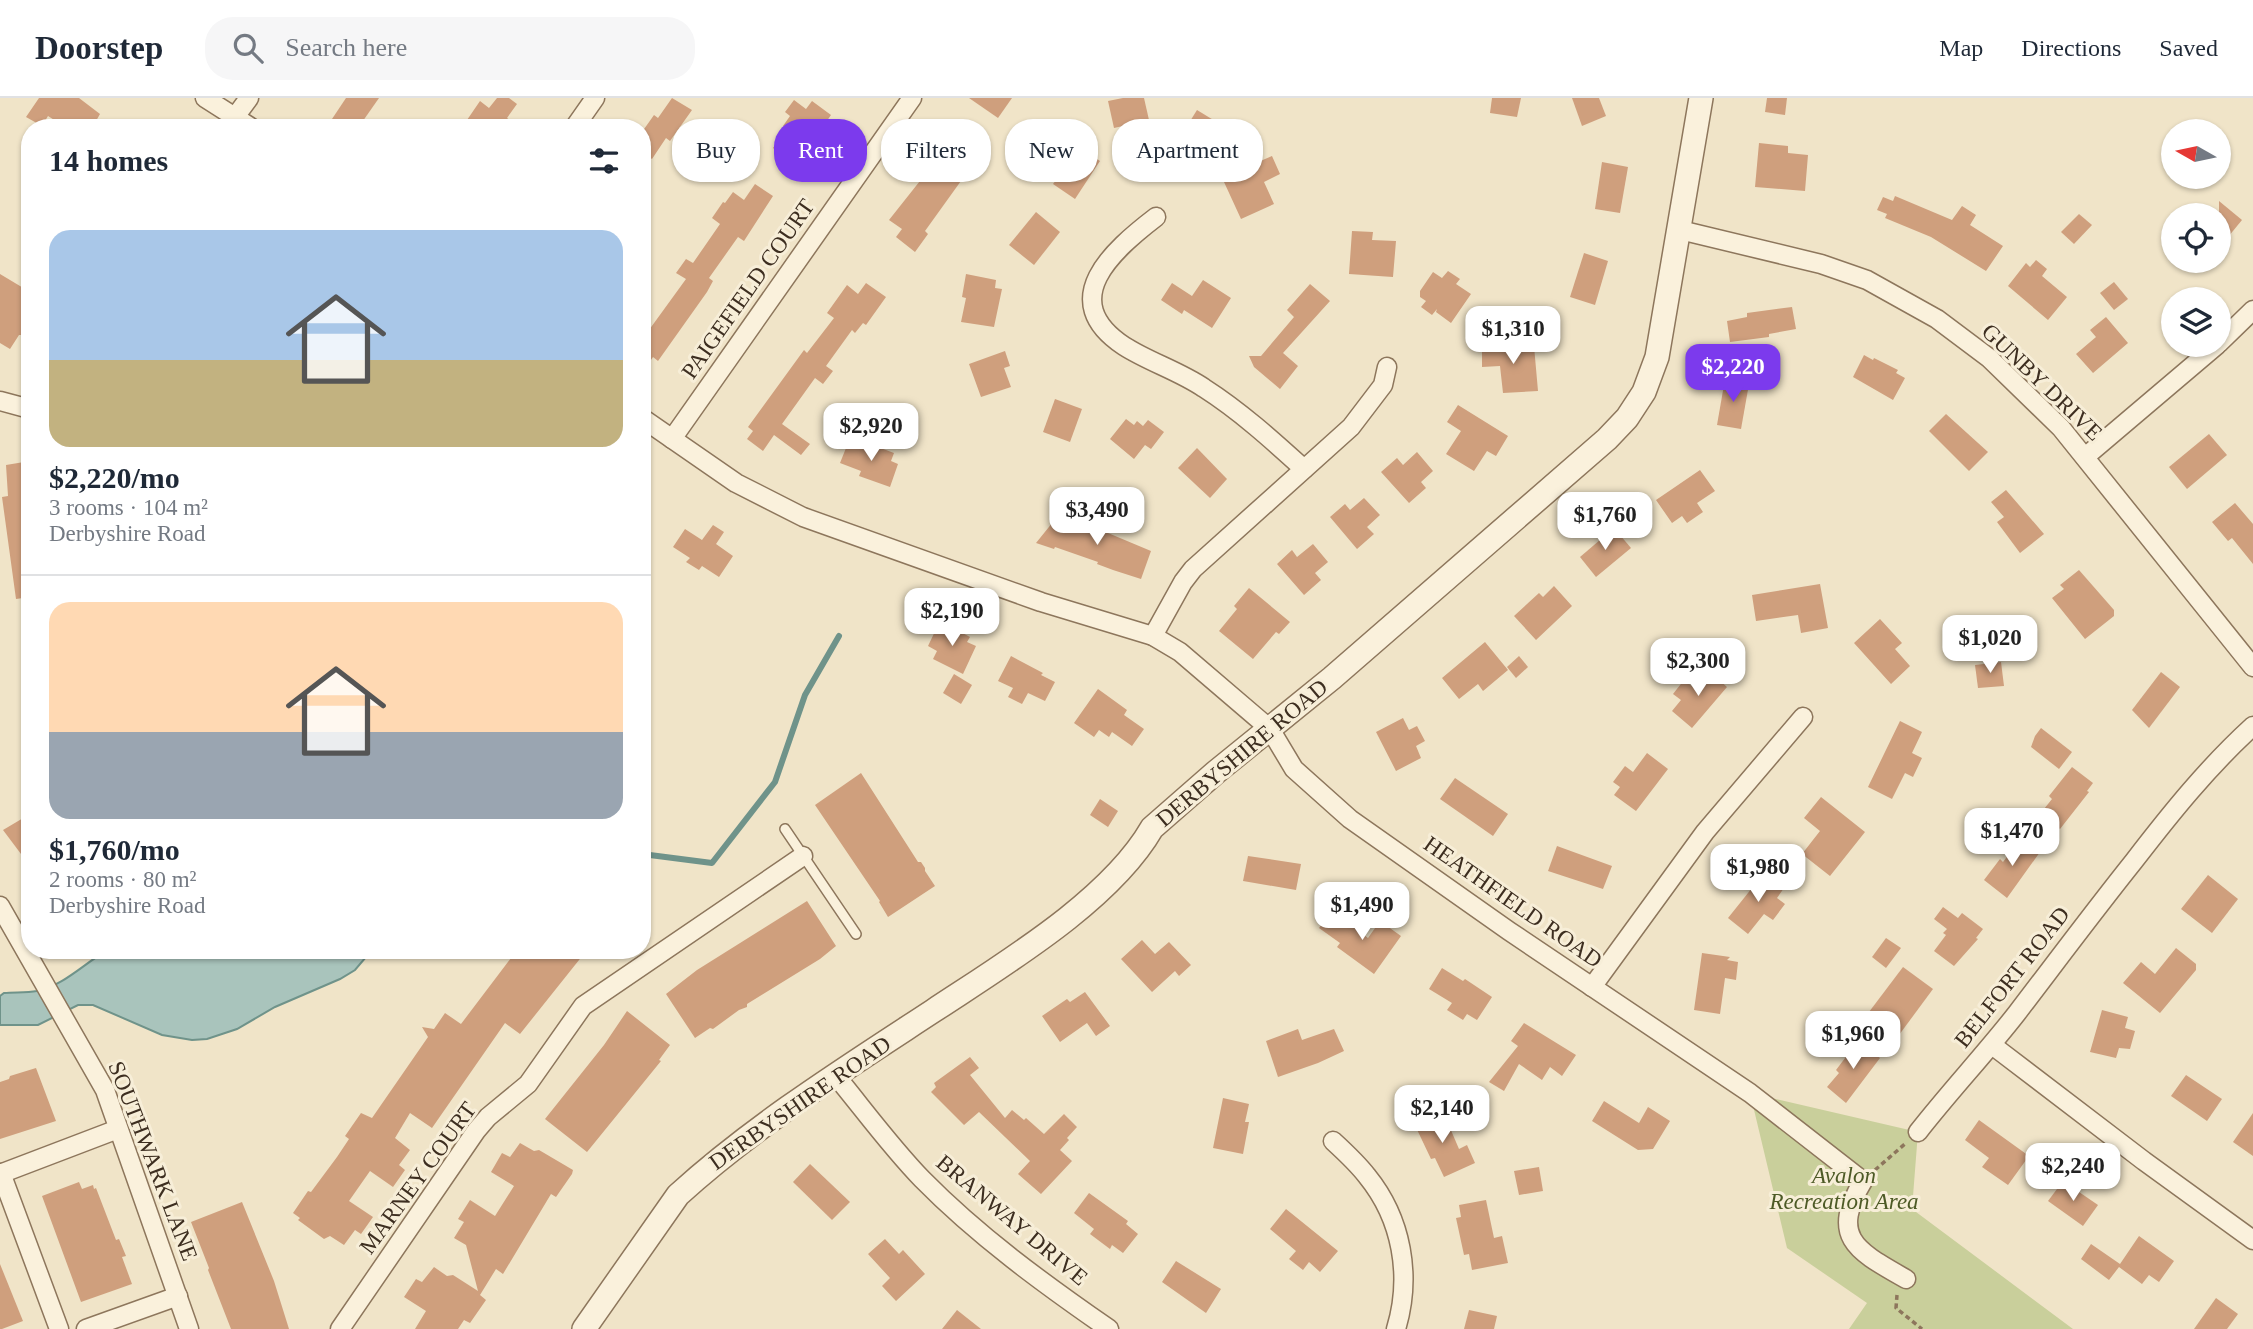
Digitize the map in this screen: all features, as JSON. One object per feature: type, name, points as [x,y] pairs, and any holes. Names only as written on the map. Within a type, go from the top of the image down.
[{"type":"street","points":[[205,98],[238,119]]},
{"type":"street","points":[[235,117],[248,98]]},
{"type":"street","points":[[580,119],[595,98]]},
{"type":"street","name":"PAIGEFIELD COURT","points":[[672,439],[912,98]]},
{"type":"street","name":"DERBYSHIRE ROAD","points":[[584,1329],[678,1195],[698,1177],[789,1108],[988,975],[1085,903],[1126,867],[1152,828],[1502,532],[1627,418],[1644,392],[1657,357],[1700,98]]},
{"type":"street","points":[[1156,217],[1132,236],[1102,267],[1093,299],[1100,323],[1124,346],[1204,387],[1243,415],[1304,469]]},
{"type":"street","name":"GUNBY DRIVE","points":[[1680,230],[1821,264],[1867,280],[1937,318],[1989,358],[2061,428],[2253,667]]},
{"type":"street","points":[[2231,331],[2253,310]]},
{"type":"street","points":[[2085,457],[2203,357]]},
{"type":"street","points":[[1153,636],[1193,569],[1351,427],[1383,385],[1387,367]]},
{"type":"street","points":[[0,401],[21,407]]},
{"type":"street","name":"HEATHFIELD ROAD","points":[[651,424],[736,483],[803,517],[1041,603],[1153,636],[1180,652],[1270,729],[1294,769],[1350,818],[1592,987],[1750,1093],[1863,1181]]},
{"type":"street","points":[[1592,987],[1705,832],[1803,717]]},
{"type":"street","name":"BELFORT ROAD","points":[[1918,1132],[1992,1045],[2186,794],[2212,764],[2253,726]]},
{"type":"street","name":"MARNEY COURT","points":[[340,1329],[476,1131],[488,1117],[528,1084],[583,1006],[803,856]]},
{"type":"street","name":"SOUTHWARK LANE","points":[[0,906],[21,942]]},
{"type":"street","name":"SOUTHWARK LANE","points":[[31,959],[105,1090],[189,1329]]},
{"type":"street","points":[[1992,1045],[2253,1240]]},
{"type":"street","name":"BRANWAY DRIVE","points":[[836,1076],[923,1179],[981,1232],[1063,1297],[1088,1323],[1109,1329]]},
{"type":"street","points":[[59,1329],[0,1174],[118,1129]]},
{"type":"street","points":[[1334,1141],[1368,1177],[1383,1200],[1401,1245],[1405,1271],[1396,1329]]},
{"type":"street","points":[[1863,1181],[1852,1199],[1846,1219],[1851,1238],[1901,1285]]},
{"type":"street","points":[[86,1329],[178,1296]]},
{"type":"lane","points":[[785,828],[856,934]]},
{"type":"path","points":[[1863,1181],[1918,1132]]},
{"type":"path","points":[[1901,1285],[1896,1308],[1922,1329]]},
{"type":"green space","name":"Avalon Recreation Area","points":[[1750,1093],[1918,1132],[1912,1209],[2073,1329],[1849,1329],[1867,1303],[1787,1248]]},
{"type":"water","points":[[93,959],[364,959],[355,970],[340,979],[275,1007],[237,1029],[207,1039],[192,1040],[162,1035],[93,1005],[78,1005],[38,1025],[0,1025],[0,996],[4,993],[33,992],[65,979]]},
{"type":"building","points":[[39,98],[79,98],[100,114],[97,119],[26,117]]},
{"type":"building","points":[[346,98],[379,98],[364,119],[332,119]]},
{"type":"building","points":[[497,98],[509,98],[517,104],[508,119],[468,119],[480,101],[489,108]]},
{"type":"building","points":[[672,98],[692,110],[686,119],[672,119],[672,138],[670,141],[666,138],[652,159],[651,119],[654,115],[658,118]]},
{"type":"building","points":[[969,98],[1012,98],[998,118]]},
{"type":"building","points":[[1144,98],[1149,119],[1112,119],[1108,101]]},
{"type":"building","points":[[1492,98],[1521,98],[1517,117],[1490,113]]},
{"type":"building","points":[[1572,98],[1599,98],[1606,116],[1582,126]]},
{"type":"building","points":[[1767,98],[1787,98],[1785,115],[1765,112]]},
{"type":"building","points":[[794,100],[806,109],[812,101],[831,115],[828,119],[788,119],[790,116],[785,112]]},
{"type":"building","points":[[1197,110],[1212,119],[1191,119]]},
{"type":"building","points":[[1759,143],[1788,146],[1788,153],[1808,155],[1805,191],[1755,187]]},
{"type":"building","points":[[1272,156],[1280,174],[1264,182],[1274,204],[1241,219],[1224,182],[1263,182],[1263,160]]},
{"type":"building","points":[[1602,162],[1628,167],[1620,213],[1595,209]]},
{"type":"building","points":[[919,182],[960,182],[925,231],[928,234],[915,252],[896,237],[902,229],[889,220]]},
{"type":"building","points":[[1055,182],[1086,182],[1075,199],[1053,184]]},
{"type":"building","points":[[755,184],[773,196],[744,241],[738,237],[709,278],[713,281],[707,292],[658,361],[653,357],[651,360],[651,327],[686,279],[676,273],[686,259],[693,263],[720,224],[712,218],[723,202],[725,203],[733,192],[744,200]]},
{"type":"building","points":[[1895,196],[1952,220],[1962,206],[1976,215],[1970,225],[2003,246],[1986,271],[1931,237],[1885,218],[1887,214],[1877,210],[1883,197],[1893,201]]},
{"type":"building","points":[[2231,211],[2242,220],[2231,233]]},
{"type":"building","points":[[1036,212],[1060,232],[1034,265],[1009,245]]},
{"type":"building","points":[[2079,214],[2092,225],[2074,244],[2061,232]]},
{"type":"building","points":[[1352,231],[1373,232],[1372,240],[1396,241],[1393,277],[1349,274]]},
{"type":"building","points":[[1584,253],[1608,261],[1595,305],[1570,297]]},
{"type":"building","points":[[2036,260],[2047,269],[2042,276],[2067,297],[2048,320],[2008,286],[2026,263],[2030,267]]},
{"type":"building","points":[[1448,271],[1460,279],[1456,284],[1471,294],[1451,323],[1436,312],[1437,309],[1432,315],[1421,307],[1426,301],[1420,297],[1420,291],[1433,272],[1442,278]]},
{"type":"building","points":[[0,274],[21,287],[21,335],[10,349],[0,343]]},
{"type":"building","points":[[966,274],[996,280],[995,288],[1002,289],[994,327],[961,322],[966,298],[962,297]]},
{"type":"building","points":[[1203,280],[1231,298],[1212,328],[1184,310],[1182,314],[1161,300],[1172,283],[1192,296]]},
{"type":"building","points":[[2114,282],[2128,299],[2114,310],[2100,293]]},
{"type":"building","points":[[866,283],[886,297],[866,325],[863,323],[855,333],[852,330],[826,366],[833,371],[823,384],[815,378],[782,424],[810,444],[801,455],[774,435],[763,451],[747,439],[753,431],[748,427],[804,350],[807,353],[834,318],[827,313],[847,285],[858,294]]},
{"type":"building","points":[[1310,284],[1330,301],[1283,353],[1298,366],[1280,389],[1254,367],[1249,356],[1261,356],[1294,317],[1287,310]]},
{"type":"building","points":[[1792,307],[1796,329],[1769,334],[1769,337],[1730,342],[1727,321],[1747,317],[1747,313]]},
{"type":"building","points":[[2106,317],[2128,343],[2093,373],[2076,354],[2096,337],[2090,330]]},
{"type":"building","points":[[1532,343],[1538,391],[1503,393],[1500,366],[1482,367],[1482,346]]},
{"type":"building","points":[[1005,351],[1010,366],[1004,368],[1011,387],[981,397],[969,364]]},
{"type":"building","points":[[1864,355],[1898,370],[1896,373],[1905,378],[1893,400],[1853,377]]},
{"type":"building","points":[[1725,379],[1749,384],[1741,429],[1717,425]]},
{"type":"building","points":[[1055,399],[1082,409],[1070,442],[1043,432]]},
{"type":"building","points":[[1458,405],[1508,436],[1496,456],[1487,451],[1474,471],[1446,454],[1461,431],[1447,422]]},
{"type":"building","points":[[1946,414],[1988,452],[1969,471],[1929,431]]},
{"type":"building","points":[[1126,419],[1134,425],[1137,421],[1143,426],[1148,420],[1164,432],[1151,449],[1145,445],[1134,459],[1110,439]]},
{"type":"building","points":[[2209,434],[2227,455],[2187,489],[2169,467]]},
{"type":"building","points":[[848,443],[868,450],[870,444],[894,453],[891,461],[898,464],[890,487],[859,476],[861,471],[840,463]]},
{"type":"building","points":[[1197,448],[1227,479],[1210,498],[1178,468]]},
{"type":"building","points":[[1417,452],[1433,471],[1421,482],[1426,488],[1409,503],[1381,472],[1397,458],[1403,465]]},
{"type":"building","points":[[21,462],[21,598],[16,599],[2,497],[8,496],[6,465]]},
{"type":"building","points":[[1700,470],[1715,491],[1697,503],[1703,512],[1687,523],[1682,516],[1672,523],[1656,500]]},
{"type":"building","points":[[2006,490],[2044,534],[2020,553],[1997,522],[2004,517],[1991,502]]},
{"type":"building","points":[[1364,498],[1380,515],[1367,527],[1374,534],[1357,549],[1330,517],[1345,504],[1350,510]]},
{"type":"building","points":[[2235,503],[2253,524],[2253,564],[2232,538],[2228,541],[2212,522]]},
{"type":"building","points":[[1057,517],[1108,533],[1151,551],[1141,579],[1055,547],[1054,549],[1036,543]]},
{"type":"building","points":[[713,525],[724,532],[716,544],[733,556],[719,577],[702,566],[699,570],[686,562],[690,558],[673,547],[685,529],[702,540]]},
{"type":"building","points":[[1614,528],[1631,548],[1596,577],[1580,557]]},
{"type":"building","points":[[1313,544],[1328,562],[1315,573],[1321,580],[1304,595],[1277,564],[1292,550],[1297,557]]},
{"type":"building","points":[[2079,570],[2114,610],[2114,616],[2085,639],[2052,598],[2064,589],[2060,585]]},
{"type":"building","points":[[1820,584],[1828,628],[1801,633],[1798,615],[1756,621],[1752,595]]},
{"type":"building","points":[[1554,586],[1572,606],[1536,640],[1514,616],[1539,593],[1543,597]]},
{"type":"building","points":[[1249,588],[1290,622],[1279,634],[1276,632],[1253,659],[1219,631],[1237,609],[1234,606]]},
{"type":"building","points":[[1880,619],[1902,643],[1895,649],[1910,666],[1891,684],[1854,643]]},
{"type":"building","points":[[940,621],[970,637],[967,642],[976,646],[963,674],[933,659],[937,651],[928,646]]},
{"type":"building","points":[[1485,642],[1508,670],[1483,691],[1478,684],[1459,699],[1442,678]]},
{"type":"building","points":[[1011,656],[1055,682],[1045,701],[1028,693],[1022,704],[1008,697],[1013,688],[998,681]]},
{"type":"building","points":[[1519,656],[1528,667],[1516,678],[1507,667]]},
{"type":"building","points":[[2001,662],[2004,686],[1978,688],[1975,665]]},
{"type":"building","points":[[1708,670],[1727,687],[1692,728],[1672,711],[1681,700],[1673,694],[1684,680],[1693,687]]},
{"type":"building","points":[[2161,672],[2180,687],[2149,728],[2132,710]]},
{"type":"building","points":[[954,674],[972,685],[961,704],[943,693]]},
{"type":"building","points":[[1098,689],[1127,710],[1124,715],[1144,729],[1132,746],[1112,732],[1109,737],[1099,730],[1094,737],[1074,723]]},
{"type":"building","points":[[1403,718],[1409,730],[1417,726],[1425,741],[1416,746],[1421,758],[1396,771],[1376,732]]},
{"type":"building","points":[[1900,721],[1922,732],[1912,753],[1922,758],[1913,777],[1905,773],[1892,799],[1868,787]]},
{"type":"building","points":[[2041,728],[2072,752],[2059,769],[2031,747]]},
{"type":"building","points":[[1647,753],[1668,769],[1636,811],[1614,795],[1620,787],[1613,782],[1625,766],[1633,772]]},
{"type":"building","points":[[2072,767],[2093,783],[2060,829],[2040,814],[2052,799],[2049,796]]},
{"type":"building","points":[[861,773],[935,886],[888,917],[815,805]]},
{"type":"building","points":[[1455,778],[1508,814],[1493,836],[1440,799]]},
{"type":"building","points":[[1821,797],[1865,832],[1830,876],[1802,854],[1820,831],[1804,818]]},
{"type":"building","points":[[1100,799],[1118,811],[1108,827],[1090,815]]},
{"type":"building","points":[[21,819],[21,854],[3,830]]},
{"type":"building","points":[[2022,837],[2040,852],[2007,898],[1984,880],[2000,859],[2003,862]]},
{"type":"building","points":[[1557,846],[1612,866],[1603,889],[1548,871]]},
{"type":"building","points":[[1248,856],[1301,864],[1296,890],[1243,881]]},
{"type":"building","points":[[1764,873],[1784,888],[1777,898],[1785,904],[1773,920],[1764,914],[1748,934],[1728,918]]},
{"type":"building","points":[[2208,875],[2238,899],[2212,933],[2181,909]]},
{"type":"building","points":[[807,901],[836,946],[820,959],[747,1004],[747,1007],[695,1038],[666,994],[697,970]]},
{"type":"building","points":[[1943,907],[1958,918],[1962,913],[1983,929],[1976,938],[1978,939],[1954,966],[1934,951],[1946,935],[1943,933],[1947,929],[1934,919]]},
{"type":"building","points":[[1330,914],[1335,917],[1337,915],[1368,938],[1380,921],[1401,936],[1374,974],[1337,947],[1340,943],[1319,928]]},
{"type":"building","points":[[1886,938],[1901,948],[1886,968],[1872,957]]},
{"type":"building","points":[[1142,940],[1155,954],[1169,942],[1191,965],[1179,976],[1175,971],[1152,992],[1121,959]]},
{"type":"building","points":[[2176,948],[2196,964],[2196,970],[2160,1013],[2123,983],[2141,962],[2155,974]]},
{"type":"building","points":[[1702,953],[1730,957],[1727,960],[1738,962],[1736,980],[1725,978],[1720,1014],[1694,1010]]},
{"type":"building","points":[[510,959],[580,959],[520,1034],[505,1023],[432,1128],[410,1113],[395,1138],[410,1150],[399,1165],[405,1170],[393,1187],[370,1171],[349,1201],[373,1217],[361,1234],[355,1230],[344,1245],[330,1236],[324,1239],[298,1220],[300,1218],[293,1213],[337,1157],[349,1139],[345,1136],[361,1113],[372,1118],[428,1037],[422,1027],[434,1029],[445,1013],[461,1024]]},
{"type":"building","points":[[1903,967],[1933,989],[1899,1035],[1869,1012]]},
{"type":"building","points":[[1442,968],[1492,997],[1477,1020],[1467,1014],[1463,1020],[1447,1010],[1452,1003],[1429,989]]},
{"type":"building","points":[[1085,992],[1110,1026],[1096,1036],[1087,1023],[1060,1042],[1042,1016],[1067,999],[1070,1002]]},
{"type":"building","points":[[2102,1010],[2128,1017],[2125,1028],[2135,1031],[2130,1049],[2119,1048],[2116,1058],[2090,1052]]},
{"type":"building","points":[[627,1011],[670,1045],[659,1060],[661,1061],[587,1152],[545,1119],[604,1045]]},
{"type":"building","points":[[1524,1023],[1576,1055],[1562,1076],[1550,1067],[1542,1080],[1519,1064],[1504,1091],[1489,1082],[1518,1046],[1511,1041]]},
{"type":"building","points":[[1298,1029],[1302,1040],[1334,1029],[1344,1051],[1278,1077],[1266,1041]]},
{"type":"building","points":[[1858,1041],[1880,1058],[1846,1103],[1827,1087],[1839,1073],[1836,1070]]},
{"type":"building","points":[[970,1057],[979,1068],[970,1075],[1005,1118],[1012,1110],[1044,1134],[1064,1114],[1077,1127],[1060,1150],[1072,1161],[1041,1194],[1018,1174],[1030,1161],[979,1112],[964,1125],[931,1092],[936,1087],[934,1083]]},
{"type":"building","points":[[36,1068],[56,1121],[0,1139],[0,1082]]},
{"type":"building","points":[[2186,1075],[2222,1099],[2207,1121],[2171,1096]]},
{"type":"building","points":[[1223,1098],[1249,1104],[1245,1122],[1249,1122],[1243,1154],[1213,1148]]},
{"type":"building","points":[[1604,1101],[1639,1123],[1648,1107],[1670,1121],[1653,1149],[1638,1150],[1592,1121]]},
{"type":"building","points":[[1429,1111],[1436,1126],[1447,1121],[1459,1149],[1467,1145],[1475,1163],[1444,1177],[1435,1158],[1431,1159],[1412,1119]]},
{"type":"building","points":[[2253,1113],[2253,1156],[2233,1142]]},
{"type":"building","points":[[1979,1120],[2029,1156],[2008,1185],[1982,1167],[1989,1158],[1965,1140]]},
{"type":"building","points":[[520,1143],[534,1151],[539,1150],[573,1170],[572,1174],[556,1197],[551,1194],[503,1274],[496,1269],[480,1295],[486,1300],[470,1323],[464,1320],[458,1329],[415,1329],[426,1311],[404,1297],[416,1279],[422,1282],[434,1267],[478,1291],[466,1245],[454,1238],[464,1222],[458,1219],[470,1200],[495,1216],[514,1186],[491,1172],[502,1153],[510,1157]]},
{"type":"building","points":[[810,1164],[850,1202],[832,1220],[793,1182]]},
{"type":"building","points":[[1539,1167],[1543,1191],[1519,1195],[1514,1171]]},
{"type":"building","points":[[2063,1181],[2098,1205],[2083,1226],[2048,1201]]},
{"type":"building","points":[[79,1182],[82,1189],[93,1185],[94,1189],[96,1188],[116,1240],[119,1239],[126,1256],[122,1257],[132,1284],[81,1302],[42,1196]]},
{"type":"building","points":[[1089,1193],[1128,1221],[1126,1224],[1138,1234],[1123,1253],[1112,1245],[1110,1249],[1090,1234],[1094,1229],[1074,1213]]},
{"type":"building","points":[[1486,1200],[1494,1238],[1502,1236],[1508,1263],[1472,1270],[1469,1254],[1464,1255],[1456,1218],[1461,1217],[1459,1205]]},
{"type":"building","points":[[242,1202],[274,1281],[289,1329],[231,1329],[208,1270],[191,1222]]},
{"type":"building","points":[[1286,1209],[1338,1251],[1320,1272],[1309,1262],[1303,1270],[1289,1259],[1296,1251],[1270,1229]]},
{"type":"building","points":[[2139,1236],[2174,1261],[2159,1282],[2149,1275],[2142,1284],[2119,1267],[2109,1280],[2081,1259],[2091,1244],[2120,1264]]},
{"type":"building","points":[[885,1239],[899,1254],[903,1250],[925,1274],[896,1301],[882,1286],[890,1278],[868,1254]]},
{"type":"building","points":[[1176,1261],[1221,1289],[1206,1313],[1162,1282]]},
{"type":"building","points":[[0,1264],[23,1321],[2,1329],[0,1329]]},
{"type":"building","points":[[2216,1298],[2238,1314],[2227,1329],[2194,1329]]},
{"type":"building","points":[[957,1310],[981,1329],[942,1329]]},
{"type":"building","points":[[1469,1310],[1497,1316],[1494,1329],[1464,1329]]},
{"type":"waterway","points":[[651,855],[712,863],[775,782],[805,695],[839,636]]}]
